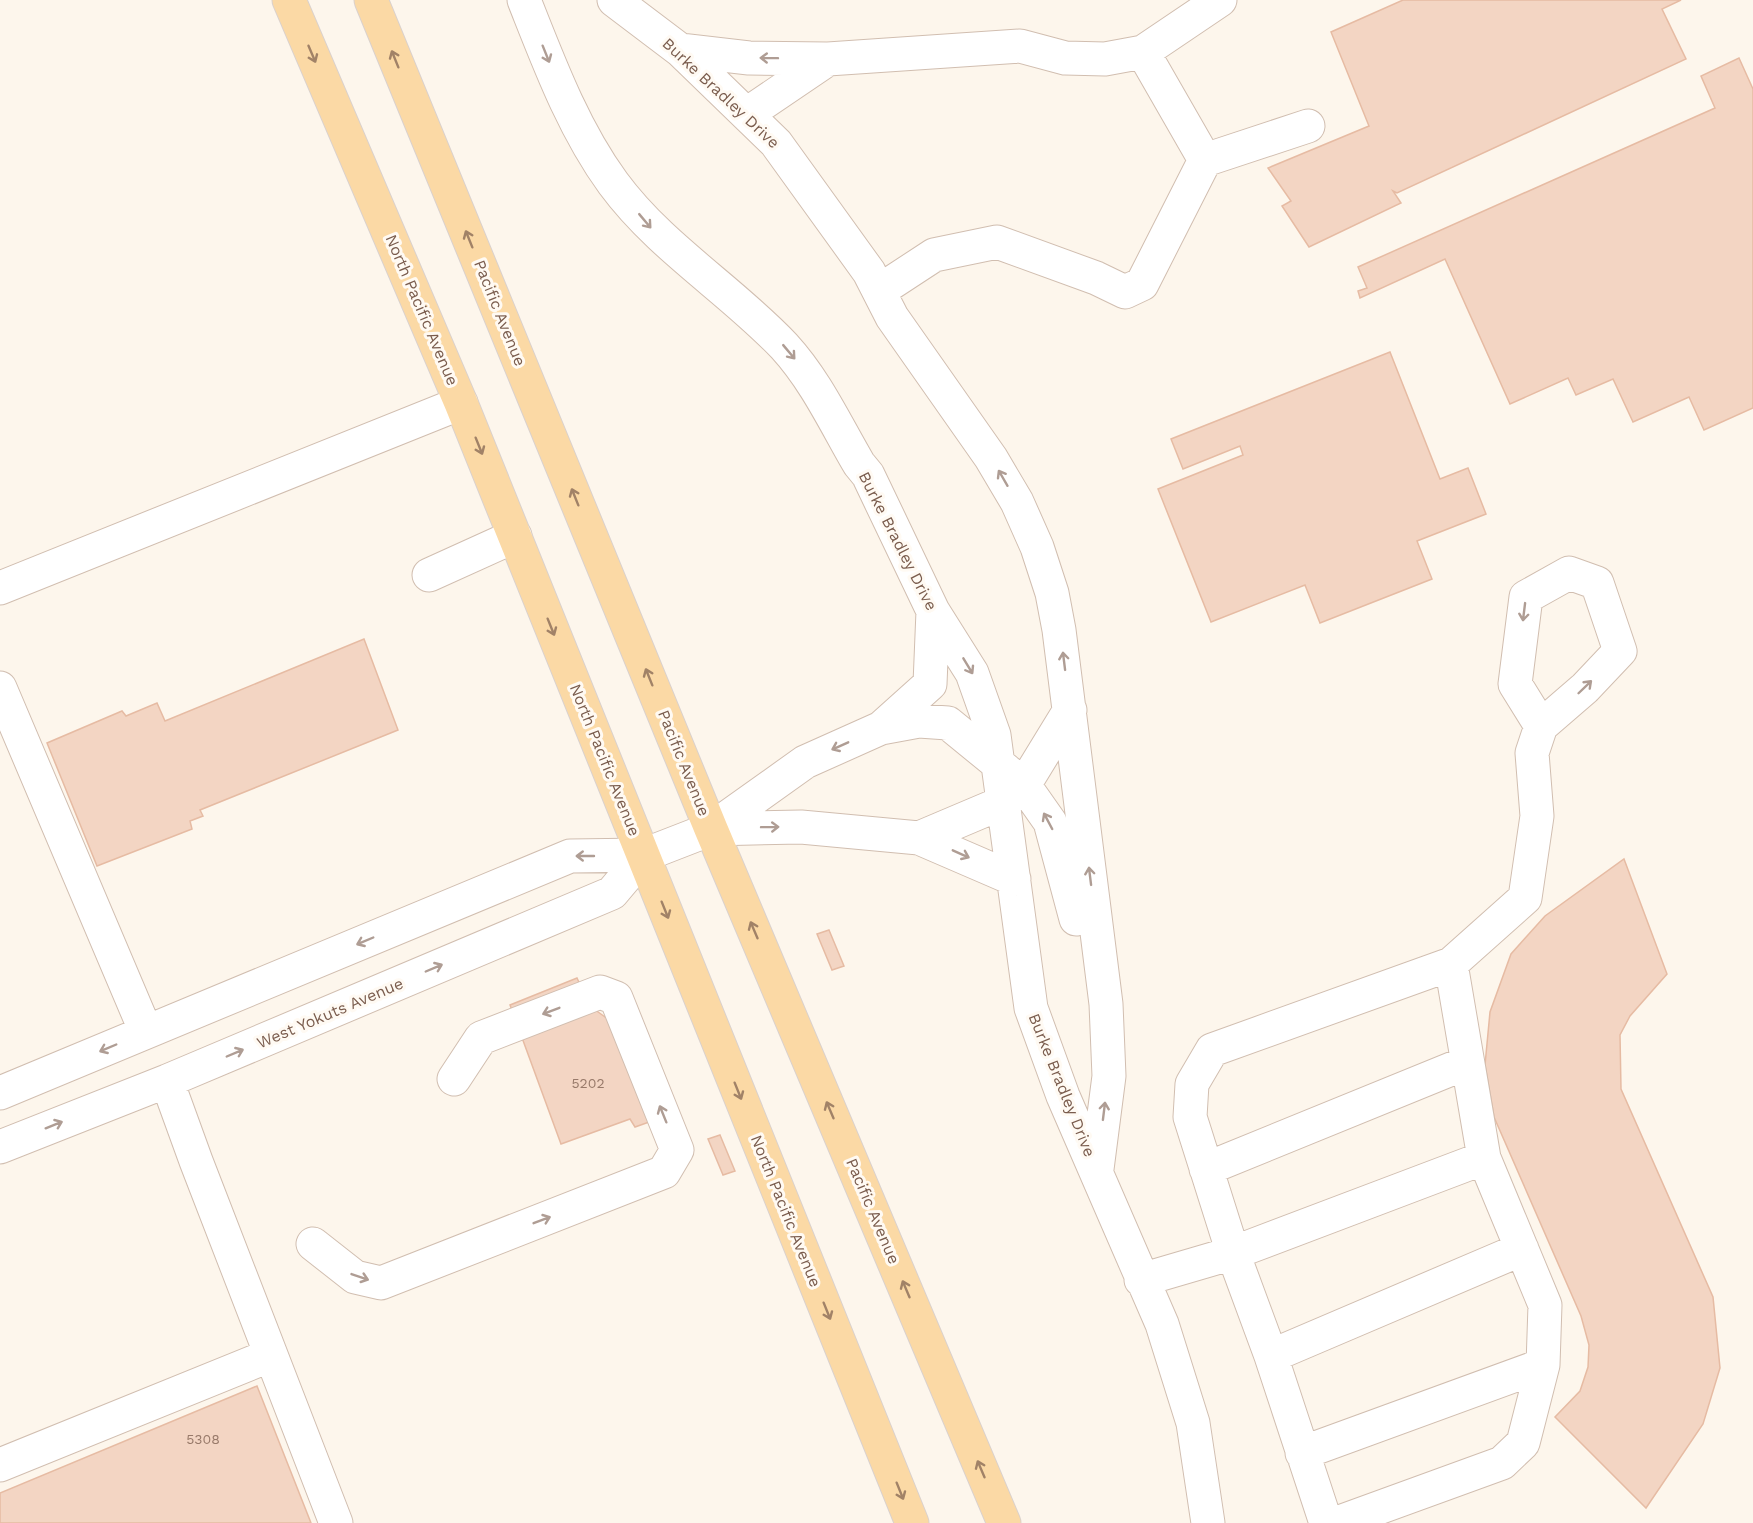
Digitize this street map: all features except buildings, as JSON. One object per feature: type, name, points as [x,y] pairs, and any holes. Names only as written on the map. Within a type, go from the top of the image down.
[{"type":"main road","name":"North Pacific Avenue","points":[[289,0],[461,403],[912,1523]]},
{"type":"main road","name":"Pacific Avenue","points":[[371,0],[711,829],[1004,1523]]},
{"type":"street","name":"Burke Bradley Drive","points":[[524,0],[564,99],[613,182],[652,229],[785,347],[819,390],[859,464],[868,475],[933,610],[972,673],[994,735],[998,764],[1014,794],[1014,879],[1031,1008],[1063,1096],[1162,1324],[1193,1423],[1208,1523]]},
{"type":"street","name":"Burke Bradley Drive","points":[[614,0],[680,50],[776,143],[798,171],[869,272],[892,317],[991,458],[1017,502],[1037,547],[1052,592],[1070,710],[1106,1004],[1109,1076],[1096,1169]]},
{"type":"street","points":[[680,50],[749,58],[828,59],[1020,45],[1065,58],[1105,59],[1143,52],[1220,0]]},
{"type":"street","points":[[1143,52],[1205,160]]},
{"type":"street","points":[[747,114],[828,59]]},
{"type":"street","points":[[879,291],[934,255],[997,242],[1096,278],[1125,292],[1142,284],[1205,160],[1308,126]]},
{"type":"street","points":[[0,588],[461,403]]},
{"type":"street","points":[[429,575],[515,536]]},
{"type":"street","points":[[881,728],[930,684],[933,610]]},
{"type":"street","points":[[0,688],[146,1032]]},
{"type":"street","points":[[919,838],[1014,794],[1070,710]]},
{"type":"street","points":[[711,829],[805,762],[881,728],[919,721],[948,723],[998,764]]},
{"type":"street","points":[[1326,1523],[1271,1356],[1233,1253],[1190,1117],[1192,1084],[1212,1050],[1451,964],[1525,898],[1537,816],[1532,753],[1541,726]]},
{"type":"street","points":[[1014,794],[1050,822],[1064,865],[1082,942],[1102,974]]},
{"type":"street","points":[[711,829],[801,827],[919,838],[1014,879]]},
{"type":"street","name":"West Yokuts Avenue","points":[[0,1094],[570,856],[644,855],[711,829]]},
{"type":"street","name":"West Yokuts Avenue","points":[[0,1147],[167,1081],[612,893],[644,855]]},
{"type":"street","points":[[1337,1523],[1502,1462],[1523,1443],[1543,1365],[1545,1305],[1484,1158],[1466,1063],[1451,964]]},
{"type":"street","points":[[313,1244],[355,1277],[381,1283],[664,1172],[677,1150],[616,998],[600,992],[481,1038],[454,1079]]},
{"type":"street","points":[[1206,1169],[1466,1063]]},
{"type":"street","points":[[167,1081],[336,1523]]},
{"type":"street","points":[[1141,1280],[1233,1253],[1484,1158]]},
{"type":"street","points":[[1271,1356],[1522,1249]]},
{"type":"street","points":[[0,1465],[271,1355]]},
{"type":"street","points":[[1302,1453],[1543,1365]]}]
